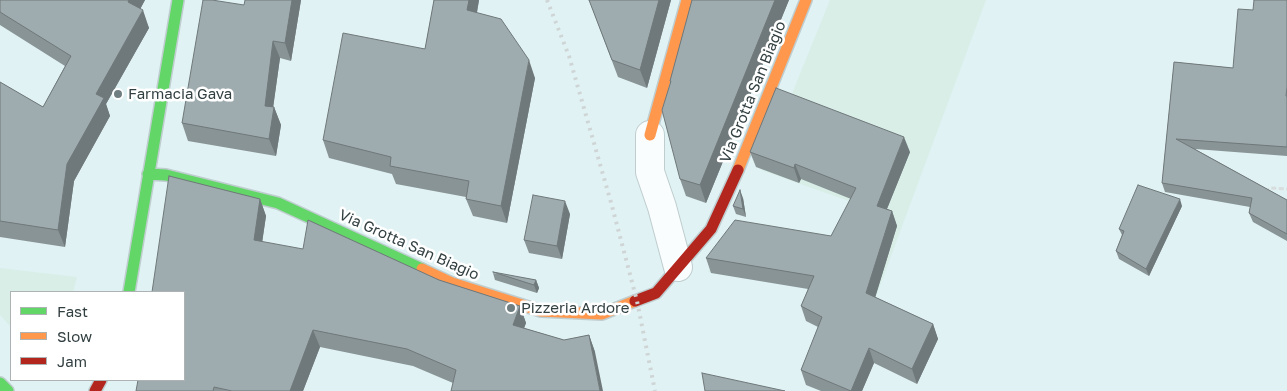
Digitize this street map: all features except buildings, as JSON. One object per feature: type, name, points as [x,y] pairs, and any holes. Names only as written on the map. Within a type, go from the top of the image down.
[{"type":"street","points":[[129,291],[178,0]]},
{"type":"street","points":[[678,267],[662,207],[650,172],[650,135],[687,0]]},
{"type":"street","name":"Via Grotta San Biagio","points":[[148,174],[166,175],[278,203],[452,283],[541,311],[602,314],[656,293],[711,229],[728,194],[806,0]]},
{"type":"street","points":[[0,383],[8,391]]},
{"type":"path","points":[[1260,196],[1271,188],[1287,189]]},
{"type":"green space","points":[[830,0],[986,0],[874,302],[840,291],[708,272],[728,236],[839,250],[857,204],[761,170]]},
{"type":"green space","points":[[0,268],[77,277],[73,291],[10,291],[10,326],[0,315]]},
{"type":"railway","points":[[547,0],[569,56],[612,206],[637,301],[655,391]]},
{"type":"traffic: fast","points":[[129,291],[178,0]]},
{"type":"traffic: fast","points":[[148,174],[166,175],[278,203],[422,269]]},
{"type":"traffic: fast","points":[[0,383],[8,391]]},
{"type":"traffic: slow","points":[[650,135],[687,0]]},
{"type":"traffic: slow","points":[[738,170],[806,0]]},
{"type":"traffic: slow","points":[[422,269],[452,283],[541,311],[602,314],[635,301]]},
{"type":"traffic: jam","points":[[635,301],[656,293],[711,229],[738,170]]},
{"type":"traffic: jam","points":[[95,391],[100,381]]},
{"type":"place","name":"Farmacia Gava","points":[[118,94]]},
{"type":"place","name":"Pizzeria Ardore","points":[[511,308]]}]
